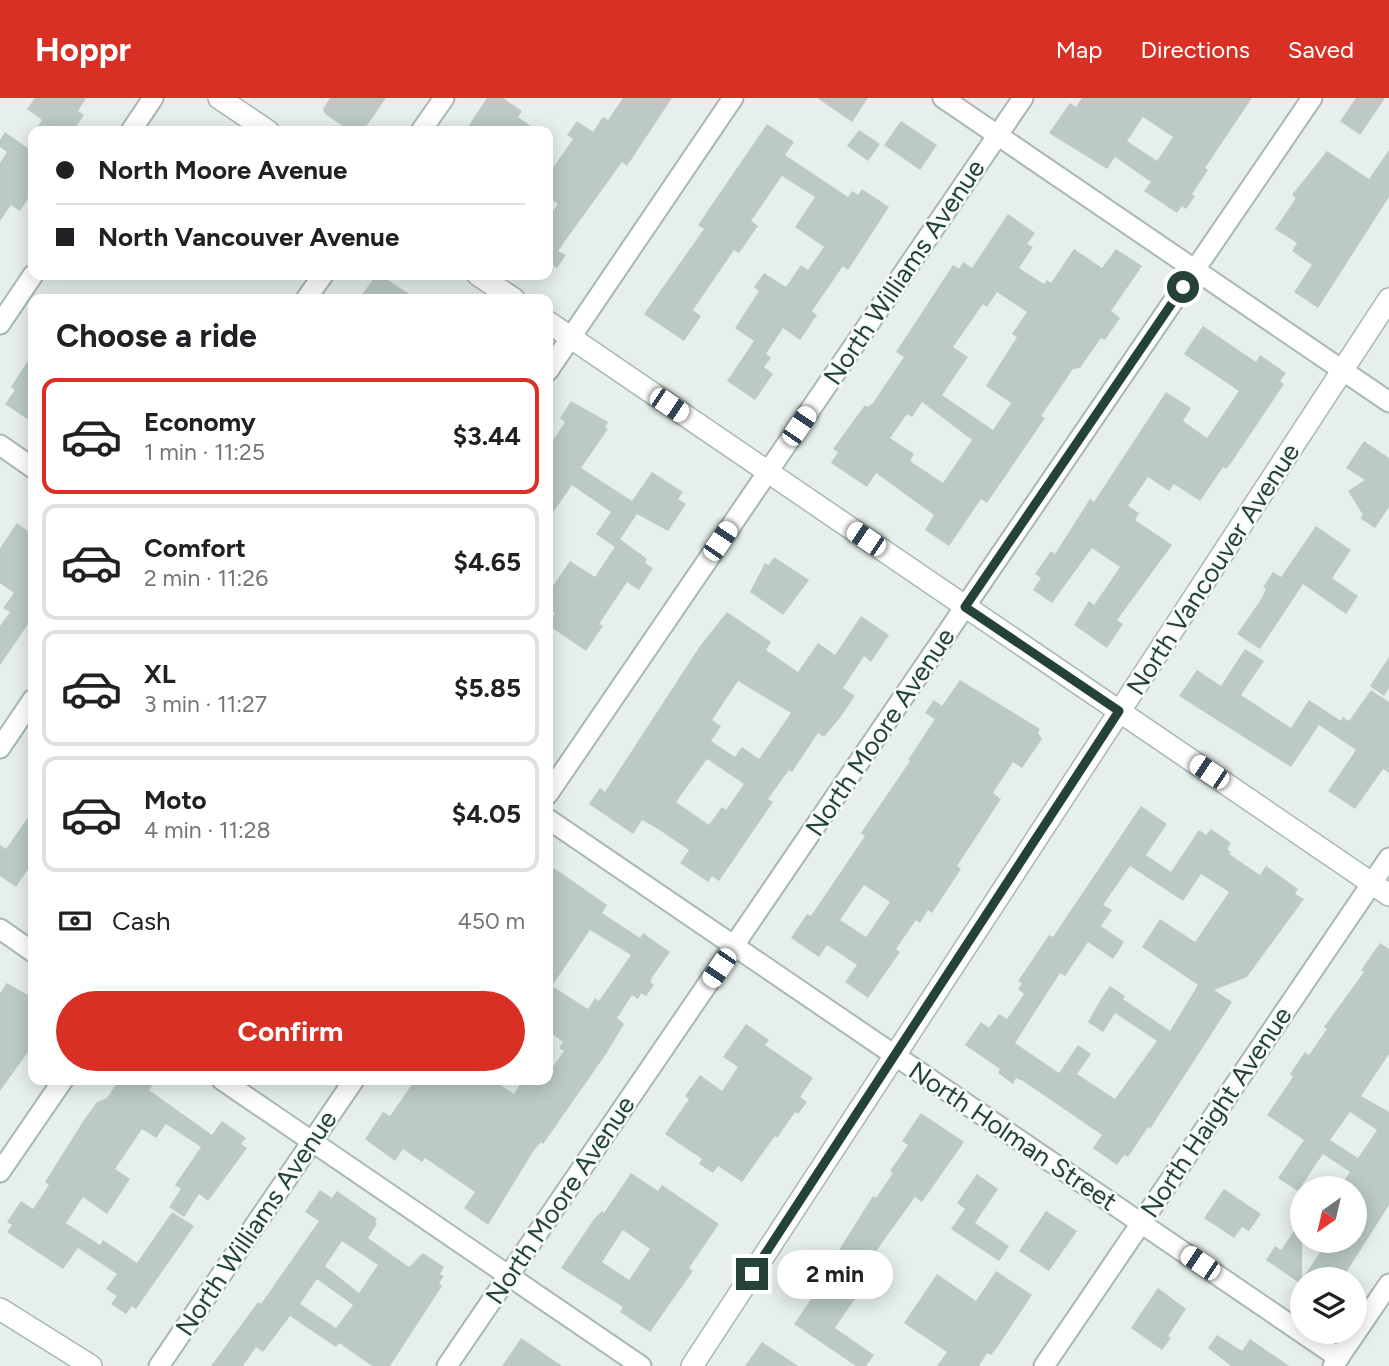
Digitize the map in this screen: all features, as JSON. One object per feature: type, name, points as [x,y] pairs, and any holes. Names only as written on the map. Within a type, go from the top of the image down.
[{"type":"street","points":[[134,126],[153,98]]},
{"type":"street","points":[[219,98],[261,126]]},
{"type":"street","points":[[424,126],[444,98]]},
{"type":"street","points":[[553,364],[733,98]]},
{"type":"street","points":[[943,98],[1389,402]]},
{"type":"street","name":"North Williams Avenue","points":[[553,787],[1023,98]]},
{"type":"street","name":"North Moore Avenue","points":[[447,1366],[1312,98]]},
{"type":"street","points":[[0,324],[30,280]]},
{"type":"street","points":[[486,280],[506,294]]},
{"type":"street","name":"North Vancouver Avenue","points":[[692,1366],[1389,299]]},
{"type":"street","points":[[553,325],[1380,889]]},
{"type":"street","points":[[0,445],[28,465]]},
{"type":"street","points":[[0,748],[28,706]]},
{"type":"street","name":"North Holman Street","points":[[553,822],[1141,1223],[1336,1362]]},
{"type":"street","name":"North Haight Avenue","points":[[1044,1366],[1141,1223],[1380,889],[1389,858]]},
{"type":"street","points":[[0,929],[28,949]]},
{"type":"street","points":[[0,1172],[60,1085]]},
{"type":"street","points":[[229,1085],[641,1366]]},
{"type":"street","name":"North Williams Avenue","points":[[159,1366],[351,1085]]},
{"type":"street","points":[[1336,1362],[1389,1284]]},
{"type":"street","points":[[0,1308],[91,1366]]},
{"type":"building","points":[[35,98],[86,98],[78,111],[84,115],[76,126],[38,126],[42,120],[27,109]]},
{"type":"building","points":[[330,98],[386,98],[366,126],[343,126],[325,114],[323,109]]},
{"type":"building","points":[[487,98],[503,98],[522,111],[518,117],[531,126],[468,126]]},
{"type":"building","points":[[623,98],[672,98],[627,166],[622,162],[558,251],[566,255],[557,268],[553,265],[553,211],[558,204],[553,200],[553,168],[573,139],[567,135],[577,121],[593,132],[603,117],[608,120]]},
{"type":"building","points":[[817,98],[868,98],[852,122]]},
{"type":"building","points":[[1082,98],[1252,98],[1205,168],[1208,170],[1192,194],[1195,196],[1186,209],[1182,206],[1177,213],[1144,191],[1151,182],[1115,157],[1107,169],[1049,133],[1070,103],[1076,107]],"holes":[[[1143,117],[1173,137],[1157,161],[1127,141]]]},
{"type":"building","points":[[1356,98],[1385,98],[1360,135],[1340,121]]},
{"type":"building","points":[[901,121],[937,145],[920,170],[884,145]]},
{"type":"building","points":[[767,124],[794,142],[785,155],[848,197],[852,191],[858,195],[862,189],[889,207],[848,270],[843,266],[812,311],[817,315],[800,340],[783,328],[766,354],[771,358],[764,367],[773,374],[755,400],[727,381],[754,341],[735,328],[759,291],[754,287],[764,273],[786,287],[801,265],[808,270],[824,247],[795,227],[815,197],[782,176],[751,221],[758,226],[739,253],[734,250],[693,310],[701,316],[684,341],[644,314],[704,229],[698,225]]},
{"type":"building","points":[[859,130],[880,144],[868,161],[847,146]]},
{"type":"building","points":[[5,132],[28,148],[28,199],[20,211],[11,205],[0,221],[0,163],[7,152],[0,147],[0,140]]},
{"type":"building","points":[[1389,150],[1389,197],[1318,308],[1294,292],[1312,265],[1292,251],[1297,243],[1275,229],[1296,198],[1292,195],[1327,151],[1369,179]]},
{"type":"building","points":[[1008,214],[1035,233],[1027,244],[1033,247],[1019,268],[1044,284],[1047,280],[1051,283],[1074,249],[1102,268],[1116,249],[1142,266],[1111,311],[1120,318],[1105,340],[1101,338],[1080,368],[1073,369],[1041,416],[1045,418],[987,503],[981,499],[949,546],[925,530],[934,515],[876,473],[867,487],[831,463],[838,452],[833,449],[865,405],[868,407],[873,403],[904,357],[896,352],[953,265],[959,269],[963,262],[972,268]],"holes":[[[997,292],[1027,312],[1012,334],[1017,337],[986,386],[1011,403],[993,430],[942,395],[968,357],[953,347],[983,304],[987,307]],[[922,402],[972,440],[943,483],[910,461],[914,454],[890,438],[907,414],[912,417]]]},
{"type":"building","points":[[372,280],[388,280],[409,294],[363,294]]},
{"type":"building","points":[[1203,326],[1256,362],[1260,355],[1286,373],[1280,381],[1284,384],[1231,463],[1226,469],[1223,467],[1200,501],[1174,484],[1169,491],[1148,477],[1128,506],[1139,513],[1135,520],[1172,545],[1117,620],[1123,624],[1107,648],[1074,625],[1089,601],[1094,605],[1120,567],[1092,548],[1052,603],[1033,590],[1041,578],[1035,574],[1051,551],[1055,554],[1090,499],[1094,502],[1166,392],[1191,408],[1183,421],[1207,438],[1239,391],[1184,354]]},
{"type":"building","points":[[28,361],[28,420],[5,404],[15,390],[11,387]]},
{"type":"building","points":[[571,401],[608,422],[605,427],[608,429],[581,468],[632,501],[652,472],[683,492],[678,499],[686,504],[668,531],[637,514],[615,547],[596,534],[611,512],[572,485],[553,513],[553,440],[565,422],[560,418]]},
{"type":"building","points":[[1364,441],[1389,458],[1389,507],[1375,528],[1360,518],[1363,515],[1348,491],[1365,480],[1346,468]]},
{"type":"building","points":[[17,523],[28,531],[28,624],[0,665],[0,626],[10,612],[3,608],[14,593],[0,583],[0,548]]},
{"type":"building","points":[[1316,526],[1351,550],[1332,578],[1358,596],[1346,614],[1303,584],[1260,649],[1237,634],[1260,601],[1266,589],[1263,587],[1273,572],[1281,577]]},
{"type":"building","points":[[620,539],[647,559],[645,563],[653,568],[639,590],[627,582],[599,624],[603,626],[586,651],[553,628],[553,586],[570,561],[595,577]]},
{"type":"building","points":[[774,557],[809,580],[783,615],[750,592],[765,563],[769,565]]},
{"type":"building","points":[[727,612],[771,642],[766,650],[798,672],[818,643],[835,655],[861,616],[889,635],[871,662],[864,656],[843,688],[855,696],[839,719],[824,737],[818,733],[792,772],[789,770],[768,799],[773,802],[719,881],[712,876],[708,882],[680,863],[689,850],[658,829],[642,820],[633,834],[589,804],[600,788],[605,792],[700,646]],"holes":[[[738,681],[791,713],[759,759],[742,747],[735,757],[711,741],[721,726],[712,720]],[[707,759],[744,784],[726,810],[722,807],[709,825],[676,802]]]},
{"type":"building","points":[[1245,649],[1264,661],[1241,695],[1291,728],[1309,700],[1341,721],[1343,717],[1349,721],[1371,690],[1389,702],[1389,773],[1383,769],[1355,809],[1328,791],[1356,750],[1319,725],[1291,767],[1179,696],[1197,670],[1221,686]]},
{"type":"building","points":[[1389,657],[1389,688],[1384,696],[1370,686]]},
{"type":"building","points":[[960,680],[1040,729],[1038,733],[1042,739],[1022,768],[1013,762],[993,793],[1001,799],[957,866],[961,869],[932,913],[928,910],[920,923],[916,920],[896,949],[900,952],[868,998],[845,982],[857,965],[827,945],[819,957],[791,938],[807,914],[811,916],[865,836],[861,833],[910,761],[908,760],[935,719],[925,713],[934,700],[942,706]],"holes":[[[864,885],[890,902],[866,937],[840,920]]]},
{"type":"building","points":[[1141,806],[1167,824],[1146,855],[1171,872],[1199,830],[1206,835],[1211,829],[1231,843],[1227,849],[1231,852],[1229,854],[1260,875],[1266,866],[1298,889],[1295,894],[1304,899],[1247,977],[1214,990],[1232,1002],[1150,1129],[1148,1127],[1128,1157],[1124,1155],[1117,1165],[1093,1148],[1102,1135],[1023,1081],[1016,1078],[1013,1084],[998,1073],[1000,1069],[965,1045],[981,1022],[989,1028],[999,1014],[1007,1019],[1024,994],[1018,989],[1022,983],[1018,981],[1049,935],[1053,937]],"holes":[[[1130,866],[1183,901],[1201,874],[1229,892],[1195,942],[1160,919],[1142,947],[1198,985],[1170,1031],[1123,999],[1125,996],[1110,986],[1088,1022],[1103,1032],[1115,1013],[1157,1041],[1115,1099],[1077,1074],[1091,1054],[1078,1045],[1059,1073],[1015,1043],[1060,973],[1065,976],[1088,942],[1113,959],[1124,942],[1101,926],[1112,910],[1103,905]]]},
{"type":"building","points":[[28,817],[28,869],[16,887],[0,876],[0,845],[6,849]]},
{"type":"building","points":[[554,868],[607,905],[602,913],[640,938],[643,933],[670,952],[653,976],[650,982],[654,985],[646,996],[641,993],[638,999],[632,995],[617,1018],[624,1024],[606,1054],[543,1144],[541,1142],[534,1150],[488,1225],[464,1208],[475,1192],[425,1158],[422,1162],[403,1149],[395,1161],[365,1139],[383,1112],[390,1116],[412,1085],[500,1085],[514,1094],[520,1085],[553,1085],[553,1067],[564,1051],[559,1048],[563,1042],[553,1035],[553,987],[588,1009],[595,998],[599,1001],[631,955],[590,930],[553,985]]},
{"type":"building","points":[[1380,943],[1389,949],[1389,1054],[1361,1096],[1389,1112],[1389,1205],[1367,1240],[1367,1176],[1347,1176],[1350,1172],[1323,1154],[1308,1176],[1290,1176],[1290,1186],[1278,1178],[1304,1140],[1267,1115],[1293,1077],[1290,1074],[1305,1052],[1309,1055],[1327,1029],[1324,1027],[1364,972],[1361,970]],"holes":[[[1350,1112],[1377,1130],[1358,1158],[1330,1140]]]},
{"type":"building","points":[[7,983],[28,995],[28,1052],[0,1091],[0,993]]},
{"type":"building","points":[[746,1024],[769,1040],[765,1045],[813,1078],[800,1097],[807,1102],[798,1114],[795,1112],[777,1138],[775,1136],[742,1182],[718,1166],[713,1173],[699,1164],[702,1159],[665,1134],[689,1099],[685,1096],[700,1075],[722,1091],[738,1067],[723,1057]]},
{"type":"building","points":[[116,1085],[152,1085],[149,1090],[212,1135],[222,1121],[246,1138],[241,1144],[247,1148],[208,1201],[199,1194],[184,1217],[169,1207],[181,1189],[175,1185],[201,1147],[166,1124],[156,1138],[142,1129],[115,1169],[130,1179],[107,1214],[83,1197],[66,1223],[100,1245],[103,1240],[137,1263],[172,1212],[194,1226],[136,1309],[132,1306],[126,1314],[111,1304],[117,1296],[106,1289],[117,1274],[78,1248],[63,1269],[7,1232],[12,1225],[7,1222],[21,1201],[33,1209],[49,1185],[45,1182],[84,1120],[97,1102],[107,1098]]},
{"type":"building","points":[[921,1113],[964,1142],[922,1202],[915,1197],[859,1275],[867,1281],[835,1328],[874,1355],[866,1366],[856,1366],[794,1324],[820,1286],[815,1283],[821,1274],[818,1273],[828,1258],[832,1261],[873,1196],[876,1198],[893,1173],[890,1171],[908,1145],[902,1141]]},
{"type":"building","points":[[631,1173],[658,1191],[662,1185],[719,1224],[689,1268],[693,1271],[650,1332],[620,1312],[623,1307],[561,1268],[594,1219],[602,1211],[604,1213]],"holes":[[[623,1230],[650,1249],[629,1280],[602,1262]]]},
{"type":"building","points":[[977,1174],[998,1189],[975,1223],[1009,1246],[999,1261],[951,1229],[965,1209],[957,1203]]},
{"type":"building","points":[[1224,1189],[1261,1214],[1249,1231],[1242,1227],[1234,1238],[1204,1218]]},
{"type":"building","points":[[320,1190],[332,1198],[337,1191],[377,1219],[377,1224],[368,1238],[409,1267],[423,1253],[444,1267],[440,1274],[444,1276],[439,1283],[442,1286],[390,1366],[372,1366],[339,1343],[336,1347],[290,1316],[263,1352],[256,1347],[243,1366],[211,1366],[258,1302],[261,1304],[319,1221],[305,1212]],"holes":[[[342,1241],[378,1265],[359,1293],[325,1266]],[[317,1279],[353,1305],[336,1328],[300,1304]]]},
{"type":"building","points":[[1046,1211],[1077,1231],[1049,1271],[1019,1251]]},
{"type":"building","points":[[1290,1237],[1290,1253],[1302,1253],[1302,1267],[1290,1267],[1290,1277],[1266,1260],[1275,1246],[1281,1250]]},
{"type":"building","points":[[1320,1253],[1359,1253],[1350,1267],[1310,1267]]},
{"type":"building","points":[[996,1271],[1032,1295],[996,1349],[991,1355],[987,1353],[979,1366],[937,1366],[947,1352],[904,1323],[937,1274],[976,1301]]},
{"type":"building","points":[[1158,1288],[1186,1309],[1162,1350],[1131,1328]]},
{"type":"building","points":[[1217,1335],[1242,1351],[1250,1339],[1289,1366],[1231,1366],[1208,1348]]},
{"type":"building","points":[[521,1338],[562,1366],[502,1366]]},
{"type":"building","points":[[762,1342],[798,1366],[745,1366]]},
{"type":"route","points":[[752,1274],[1119,711],[965,607],[1183,287]]}]
